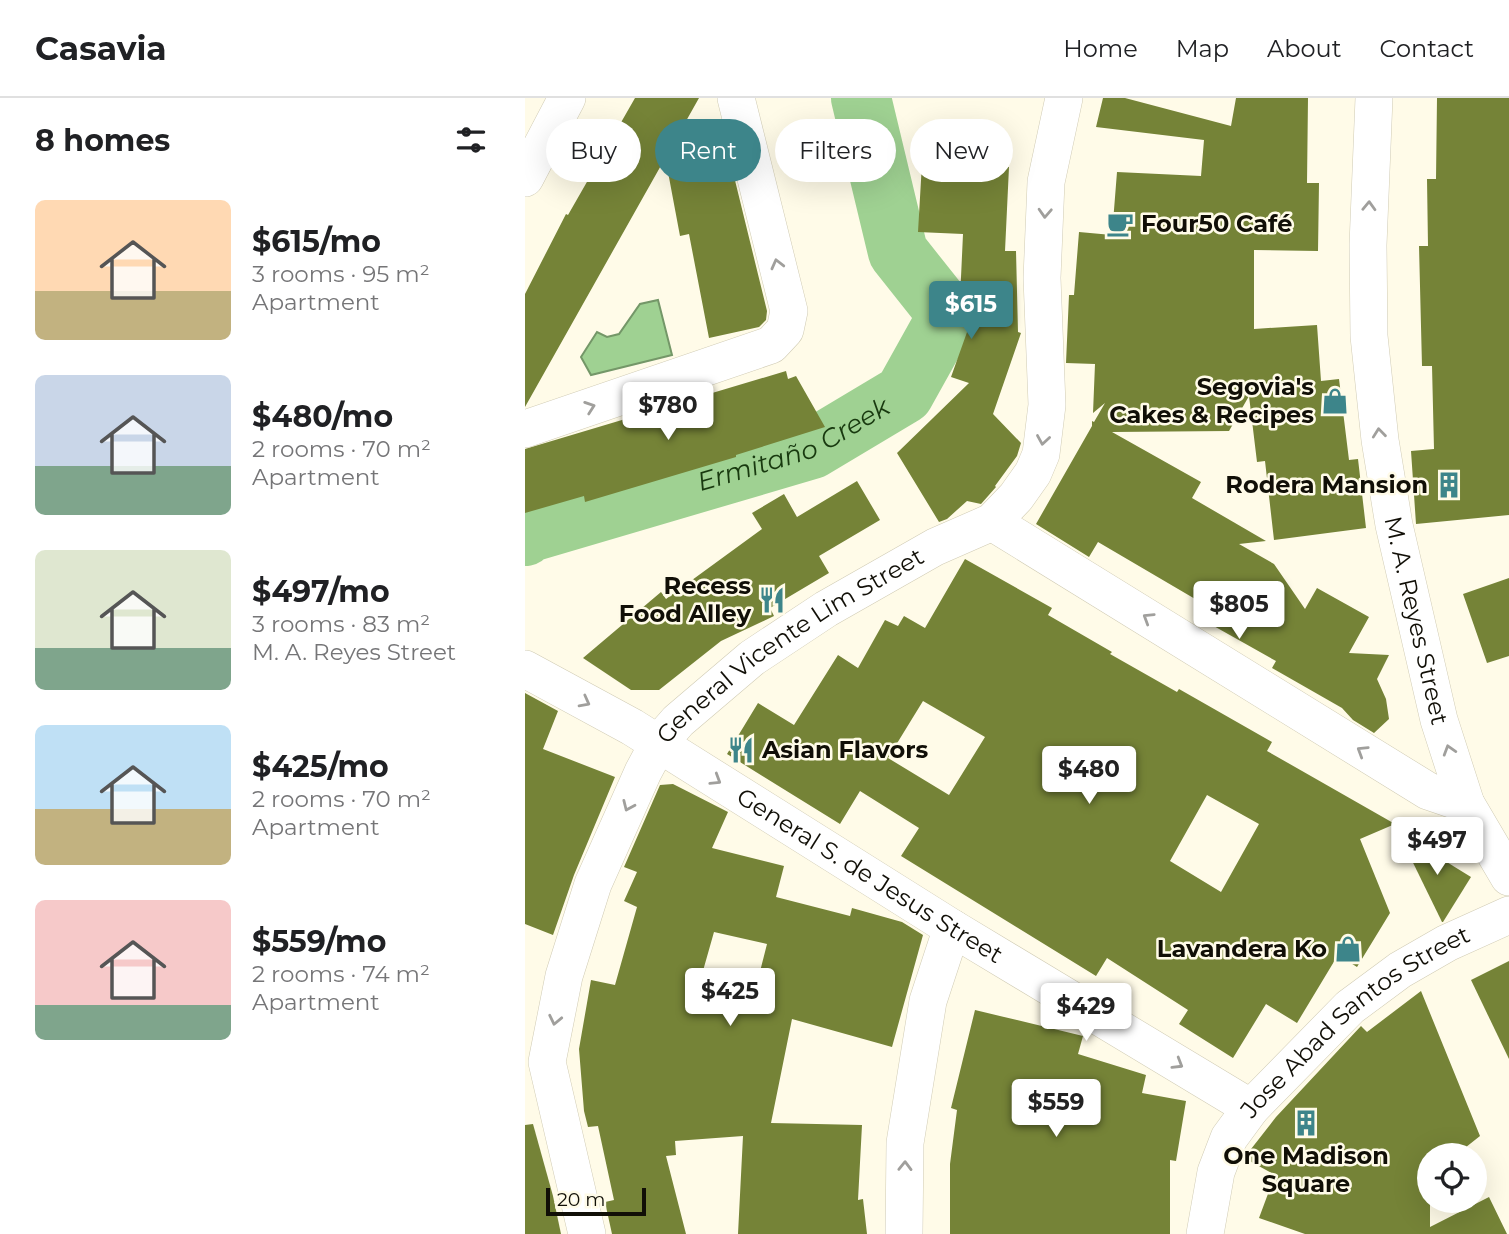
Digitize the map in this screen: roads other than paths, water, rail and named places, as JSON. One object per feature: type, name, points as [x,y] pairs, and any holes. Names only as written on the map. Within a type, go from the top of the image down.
[{"type":"street","points":[[525,178],[567,98]]},
{"type":"street","points":[[525,429],[771,345],[785,330],[789,311],[736,98]]},
{"type":"street","name":"General Vicente Lim Street","points":[[587,1234],[536,1068],[593,884],[643,772],[658,744],[678,721],[752,658],[848,597],[936,547],[992,522],[1016,497],[1033,473],[1041,454],[1047,405],[1042,278],[1046,181],[1064,98]]},
{"type":"street","name":"M. A. Reyes Street","points":[[1374,98],[1368,245],[1369,336],[1380,440],[1394,525],[1413,617],[1439,720],[1466,804],[1509,877]]},
{"type":"street","points":[[992,522],[1428,791],[1466,804]]},
{"type":"street","name":"General S. de Jesus Street","points":[[525,669],[632,727],[952,928],[1251,1108]]},
{"type":"street","name":"Jose Abad Santos Street","points":[[1205,1234],[1216,1172],[1229,1138],[1251,1108],[1360,1000],[1400,970],[1447,943],[1509,915]]},
{"type":"street","points":[[904,1234],[905,1143],[928,1001],[952,928]]},
{"type":"waterway","name":"Ermitaño Creek","points":[[525,536],[527,533],[812,449],[904,394],[948,315],[898,252],[861,98]]},
{"type":"place","name":"Four50 Café","points":[[1120,224]]},
{"type":"place","name":"Segovia's Cakes & Recipes","points":[[1335,401]]},
{"type":"place","name":"Rodera Mansion","points":[[1449,485]]},
{"type":"place","name":"Recess Food Alley","points":[[772,600]]},
{"type":"place","name":"Asian Flavors","points":[[741,750]]},
{"type":"place","name":"Lavandera Ko","points":[[1348,949]]},
{"type":"place","name":"One Madison Square","points":[[1306,1123]]}]
